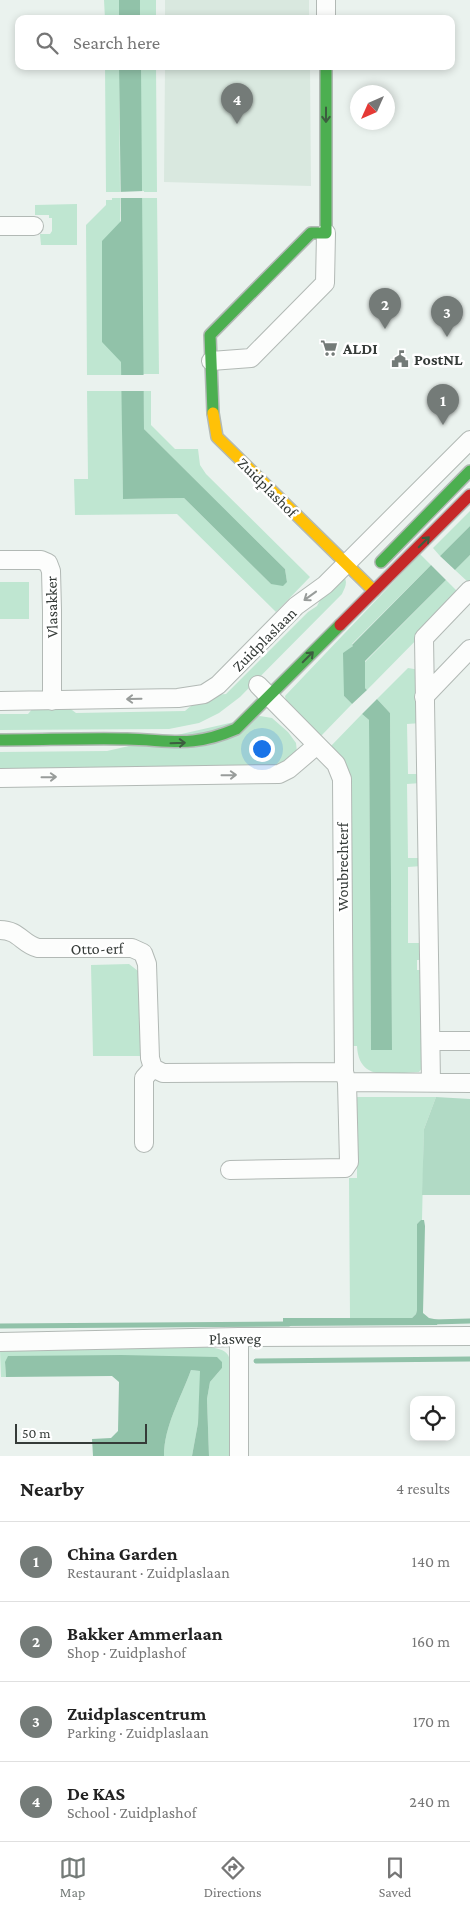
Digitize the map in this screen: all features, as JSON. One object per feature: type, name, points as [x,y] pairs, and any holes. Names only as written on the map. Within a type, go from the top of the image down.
[{"type":"street","points":[[326,0],[326,15]]},
{"type":"street","points":[[211,361],[251,358],[325,283],[326,70]]},
{"type":"street","points":[[0,226],[34,226]]},
{"type":"street","name":"Zuidplashof","points":[[326,232],[311,233],[210,335],[212,404],[217,437],[346,564],[366,578],[374,591]]},
{"type":"street","name":"Zuidplaslaan","points":[[0,701],[178,698],[204,694],[218,685],[296,606],[325,585],[470,440]]},
{"type":"street","points":[[366,578],[470,471]]},
{"type":"street","points":[[0,740],[130,739],[172,744],[201,742],[222,736],[236,729],[261,688],[374,591],[470,496]]},
{"type":"street","name":"Vlasakker","points":[[0,560],[41,560],[48,563],[51,571],[52,700]]},
{"type":"street","points":[[431,1082],[424,638],[468,592]]},
{"type":"street","points":[[424,697],[470,649]]},
{"type":"street","name":"Woubrechterf","points":[[230,1170],[345,1168],[349,1162],[342,779],[336,764],[261,688]]},
{"type":"street","points":[[130,739],[197,729]]},
{"type":"street","points":[[0,778],[279,774],[289,770],[317,745]]},
{"type":"street","name":"Otto-erf","points":[[0,930],[7,930],[19,935],[31,946],[38,948],[132,948],[143,953],[147,964],[150,1058],[154,1068]]},
{"type":"street","points":[[431,1041],[470,1041]]},
{"type":"street","points":[[144,1143],[144,1078],[154,1068],[164,1073],[346,1077],[470,1083]]},
{"type":"street","name":"Plasweg","points":[[0,1342],[239,1337],[470,1336]]},
{"type":"street","points":[[239,1337],[239,1456]]},
{"type":"shaded area","points":[[104,0],[119,0],[119,15],[105,15]]},
{"type":"shaded area","points":[[119,0],[140,0],[140,15],[119,15]]},
{"type":"shaded area","points":[[140,0],[156,0],[156,15],[140,15]]},
{"type":"shaded area","points":[[165,0],[309,0],[309,15],[165,15]]},
{"type":"shaded area","points":[[105,70],[119,70],[120,192],[106,192]]},
{"type":"shaded area","points":[[119,70],[141,70],[144,429],[285,569],[287,582],[283,586],[271,584],[184,498],[123,499],[121,362],[102,342],[102,241],[121,221]]},
{"type":"shaded area","points":[[141,70],[156,70],[157,192],[141,192]]},
{"type":"shaded area","points":[[165,70],[310,70],[311,186],[164,182]]},
{"type":"shaded area","points":[[112,198],[120,198],[122,375],[87,375],[86,225],[106,205],[106,200],[112,200]]},
{"type":"shaded area","points":[[141,198],[157,198],[159,374],[143,374]]},
{"type":"shaded area","points":[[77,204],[77,245],[41,245],[40,234],[50,234],[52,231],[52,218],[49,218],[49,215],[35,215],[35,205]]},
{"type":"shaded area","points":[[87,391],[122,391],[123,499],[184,498],[271,584],[287,582],[285,569],[144,429],[143,391],[151,391],[151,425],[175,449],[198,449],[200,465],[206,474],[310,577],[276,612],[177,514],[75,515],[74,479],[88,479]]},
{"type":"shaded area","points":[[470,511],[470,526],[440,556],[433,548]]},
{"type":"shaded area","points":[[470,526],[470,555],[455,570],[440,556]]},
{"type":"shaded area","points":[[420,554],[431,565],[352,644],[353,646],[349,650],[344,696],[352,704],[320,737],[286,701],[285,696]]},
{"type":"shaded area","points":[[470,555],[470,580],[468,582],[455,570]]},
{"type":"shaded area","points":[[431,565],[446,580],[365,661],[365,688],[367,690],[352,704],[344,696],[343,653],[353,646]]},
{"type":"shaded area","points":[[344,576],[346,583],[342,594],[240,697],[219,713],[199,723],[169,729],[0,730],[0,714],[28,714],[34,707],[68,707],[76,713],[185,711],[204,699],[226,694],[308,612],[317,606],[321,598]]},
{"type":"shaded area","points":[[446,580],[457,591],[428,628],[367,690],[365,688],[365,662]]},
{"type":"shaded area","points":[[0,582],[29,582],[29,619],[0,619]]},
{"type":"shaded area","points":[[408,668],[420,670],[421,723],[407,724],[408,774],[422,774],[421,783],[407,784],[408,858],[422,858],[422,866],[408,867],[408,943],[423,943],[423,960],[417,960],[417,970],[423,970],[423,1067],[419,1072],[388,1074],[370,1071],[359,1058],[357,1046],[352,1046],[350,783],[330,747],[362,714],[369,720],[371,1050],[392,1050],[390,713],[377,699]]},
{"type":"shaded area","points":[[377,699],[390,713],[392,1050],[371,1050],[369,720],[362,714]]},
{"type":"shaded area","points":[[260,716],[272,718],[288,732],[296,743],[297,752],[284,764],[272,768],[0,771],[0,752],[107,751]]},
{"type":"shaded area","points":[[129,964],[138,971],[142,1056],[93,1056],[91,965]]},
{"type":"shaded area","points":[[357,1097],[436,1097],[424,1129],[422,1220],[417,1224],[417,1310],[412,1318],[350,1318],[349,1178],[357,1178]]},
{"type":"shaded area","points":[[436,1097],[470,1099],[470,1195],[422,1195],[424,1129]]},
{"type":"shaded area","points":[[424,1220],[425,1226],[423,1313],[429,1318],[439,1320],[437,1325],[283,1326],[283,1318],[412,1318],[417,1310],[417,1224]]},
{"type":"shaded area","points":[[211,1347],[228,1355],[231,1362],[234,1456],[209,1456],[207,1399],[210,1382],[222,1368],[5,1362],[6,1377],[1,1377],[0,1351],[8,1349]]},
{"type":"shaded area","points":[[121,1355],[217,1357],[222,1362],[222,1368],[210,1382],[207,1399],[209,1456],[192,1456],[198,1423],[200,1371],[191,1370],[170,1423],[164,1456],[93,1456],[92,1439],[111,1438],[118,1431],[119,1382],[112,1376],[6,1377],[5,1362],[8,1356]]},
{"type":"shaded area","points":[[191,1370],[201,1371],[198,1423],[192,1456],[164,1456],[170,1423]]},
{"type":"pier","points":[[144,191],[144,198],[118,198],[118,192]]},
{"type":"pier","points":[[119,375],[145,375],[145,391],[119,391]]},
{"type":"waterway","points":[[433,1322],[470,1321]]},
{"type":"waterway","points":[[0,1326],[289,1324]]},
{"type":"waterway","points":[[256,1361],[470,1359]]},
{"type":"traffic: fast","points":[[213,413],[210,335],[311,233],[326,233],[326,70]]},
{"type":"traffic: fast","points":[[381,562],[470,471]]},
{"type":"traffic: fast","points":[[0,740],[111,739],[194,741],[221,735],[236,729],[340,625]]},
{"type":"traffic: slow","points":[[213,413],[217,437],[374,591]]},
{"type":"traffic: jam","points":[[340,625],[470,495]]},
{"type":"place","name":"De KAS","points":[[237,124]]},
{"type":"place","name":"Bakker Ammerlaan","points":[[385,329]]},
{"type":"place","name":"Zuidplascentrum","points":[[447,337]]},
{"type":"place","name":"ALDI","points":[[329,348]]},
{"type":"place","name":"PostNL","points":[[400,359]]},
{"type":"place","name":"China Garden","points":[[443,425]]}]
